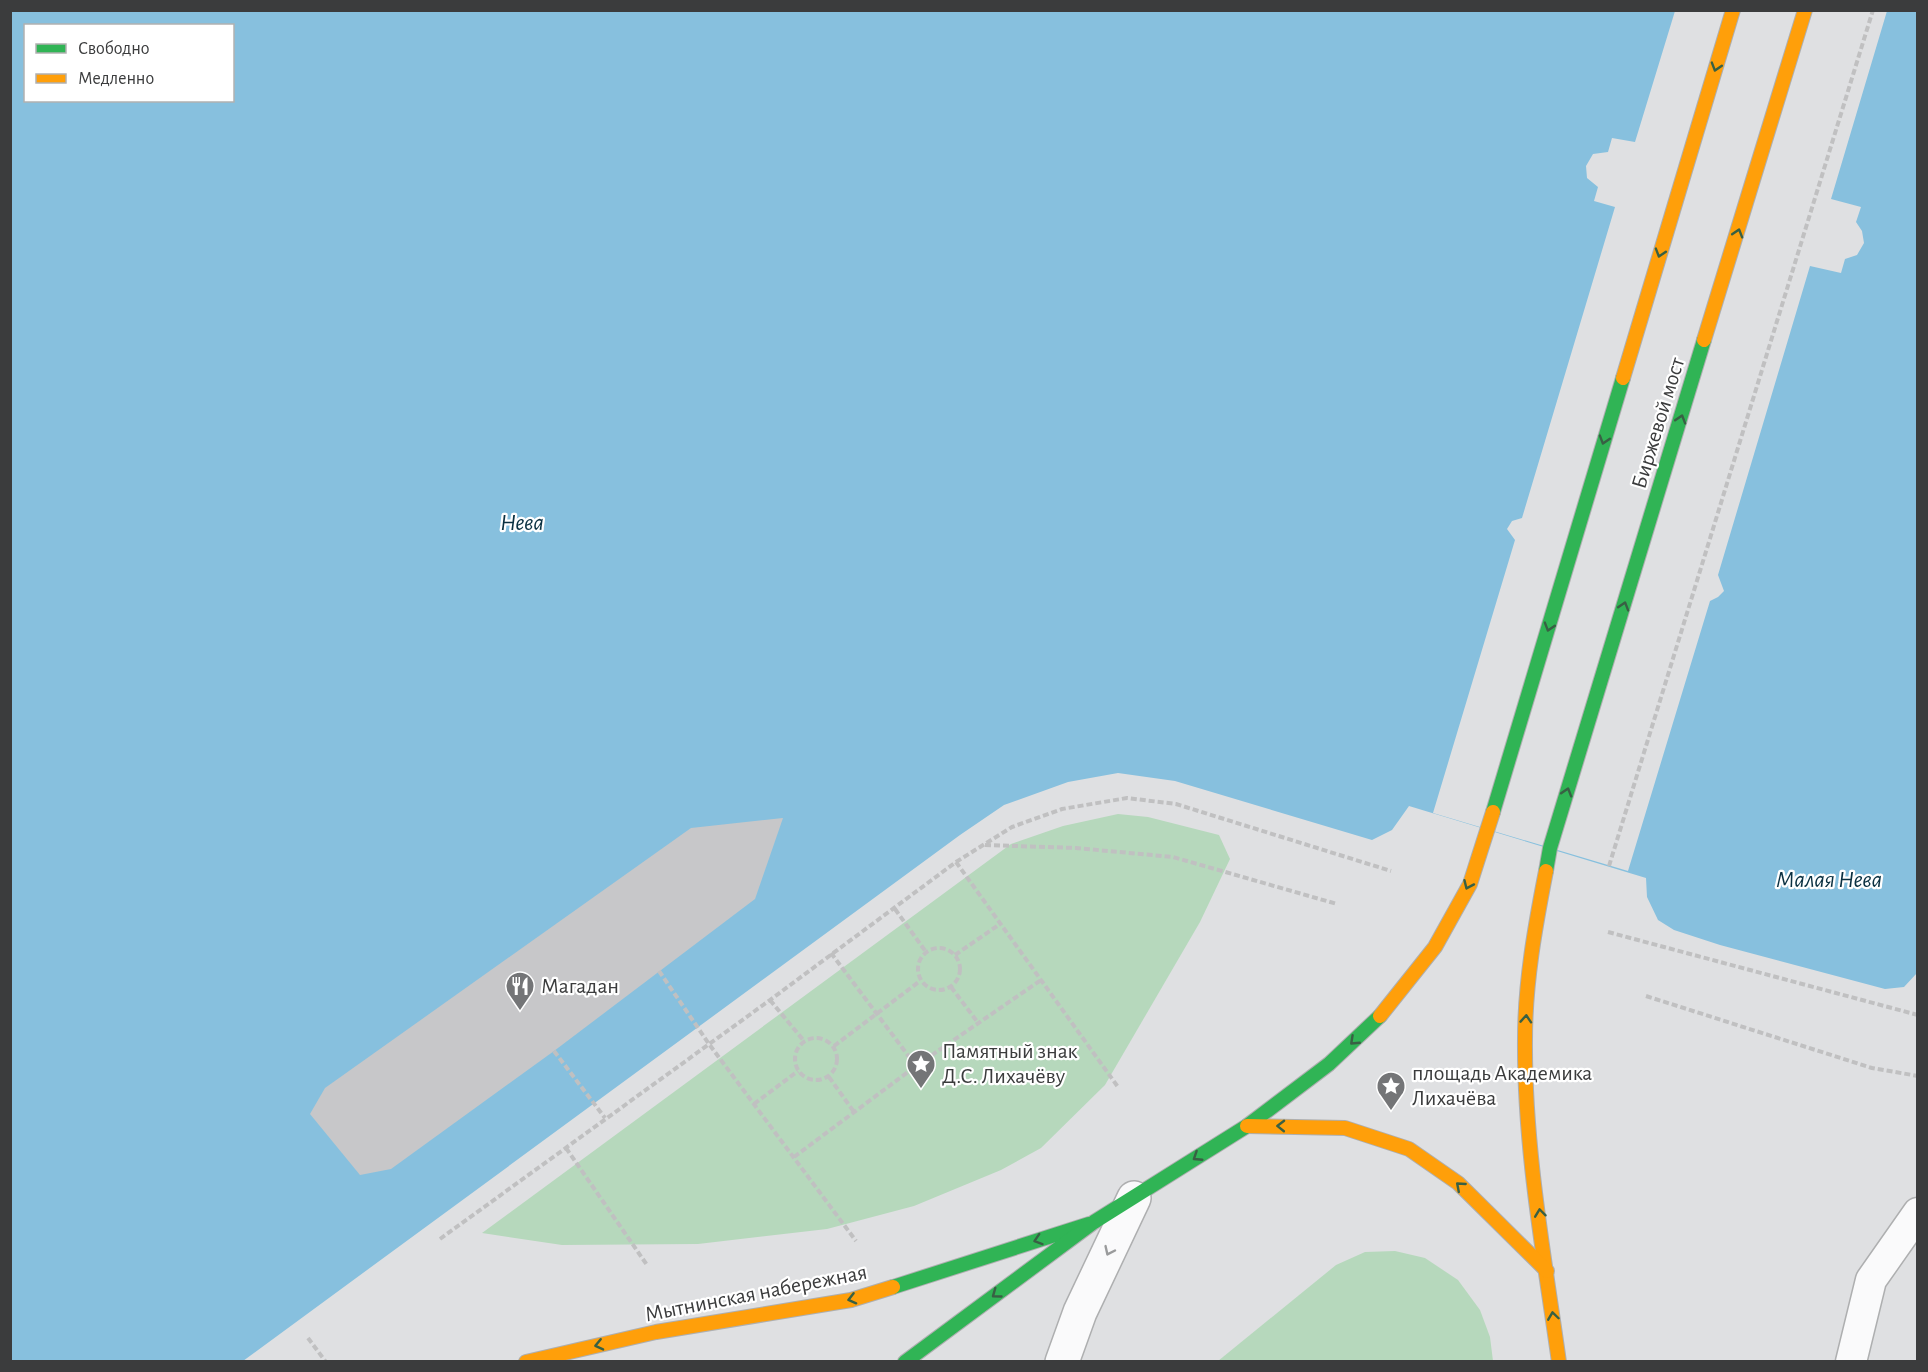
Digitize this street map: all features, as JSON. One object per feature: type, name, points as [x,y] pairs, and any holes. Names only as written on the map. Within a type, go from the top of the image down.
[{"type":"main road","name":"Биржевой мост","points":[[1247,1125],[1329,1064],[1380,1017],[1436,947],[1470,884],[1733,10]]},
{"type":"main road","name":"Биржевой мост","points":[[1547,1271],[1527,1112],[1525,1037],[1532,949],[1550,848],[1805,10]]},
{"type":"main road","points":[[905,1362],[1094,1222],[1247,1125],[1345,1128],[1409,1149],[1458,1183],[1547,1271],[1559,1362]]},
{"type":"main road","name":"Мытнинская набережная","points":[[526,1362],[657,1332],[851,1300],[1094,1222]]},
{"type":"street","points":[[1062,1362],[1080,1312],[1134,1198]]},
{"type":"lane","points":[[1851,1362],[1871,1280],[1917,1213]]},
{"type":"path","points":[[1609,866],[1873,10]]},
{"type":"path","points":[[440,1239],[956,862],[1012,827],[1062,809],[1127,798],[1176,804],[1391,871]]},
{"type":"path","points":[[984,844],[1076,848],[1173,857],[1337,904]]},
{"type":"path","points":[[956,862],[1118,1087]]},
{"type":"path","points":[[894,909],[926,952]]},
{"type":"path","points":[[955,955],[1000,924]]},
{"type":"path","points":[[1608,932],[1917,1015]]},
{"type":"path","points":[[941,948],[955,955],[960,972],[957,981],[951,987],[943,990],[926,987],[921,981],[918,966],[926,952],[941,948]]},
{"type":"path","points":[[831,953],[916,1066]]},
{"type":"path","points":[[659,971],[709,1044],[856,1241]]},
{"type":"path","points":[[794,1157],[916,1066],[1041,980]]},
{"type":"path","points":[[834,1046],[921,981]]},
{"type":"path","points":[[951,987],[980,1023]]},
{"type":"path","points":[[1646,996],[1872,1068],[1917,1076]]},
{"type":"path","points":[[770,1000],[804,1041]]},
{"type":"path","points":[[817,1037],[834,1046],[838,1063],[835,1071],[829,1077],[812,1080],[804,1077],[798,1071],[795,1055],[804,1041],[817,1037]]},
{"type":"path","points":[[554,1051],[605,1118]]},
{"type":"path","points":[[754,1104],[798,1071]]},
{"type":"path","points":[[829,1077],[854,1112]]},
{"type":"path","points":[[566,1148],[647,1265]]},
{"type":"path","points":[[308,1338],[326,1362]]},
{"type":"green space","points":[[1118,814],[1148,817],[1219,835],[1230,859],[1200,922],[1105,1085],[1041,1148],[1001,1170],[914,1206],[827,1229],[698,1244],[562,1245],[482,1233],[1011,844],[1063,826]]},
{"type":"green space","points":[[1395,1251],[1425,1258],[1458,1280],[1480,1310],[1490,1337],[1493,1361],[1218,1361],[1336,1265],[1365,1252]]},
{"type":"water","name":"Нева","points":[[10,11],[1917,11],[1917,973],[1904,987],[1885,989],[1720,945],[1674,930],[1658,920],[1647,897],[1646,878],[1409,806],[1392,830],[1372,840],[1175,781],[1118,773],[1068,782],[1004,805],[960,835],[243,1361],[11,1361]]},
{"type":"pier","points":[[1675,11],[1887,11],[1831,199],[1861,207],[1856,222],[1862,231],[1864,243],[1857,255],[1845,259],[1841,273],[1810,266],[1718,575],[1724,591],[1710,601],[1628,871],[1433,813],[1515,540],[1507,529],[1512,521],[1522,518],[1615,207],[1594,201],[1598,187],[1587,178],[1586,166],[1593,154],[1608,152],[1612,138],[1635,142]]},
{"type":"building","name":"Магадан","points":[[783,818],[755,899],[554,1051],[391,1169],[360,1175],[310,1114],[325,1088],[691,828]]},
{"type":"traffic: fast","points":[[1546,871],[1550,848],[1704,340]]},
{"type":"traffic: fast","points":[[1493,812],[1623,378]]},
{"type":"traffic: fast","points":[[905,1362],[1094,1222],[1247,1126],[1329,1064],[1380,1016]]},
{"type":"traffic: fast","points":[[893,1287],[1089,1224]]},
{"type":"traffic: slow","points":[[1623,378],[1733,10]]},
{"type":"traffic: slow","points":[[1704,340],[1805,10]]},
{"type":"traffic: slow","points":[[1380,1016],[1435,947],[1470,884],[1493,812]]},
{"type":"traffic: slow","points":[[1546,871],[1529,976],[1525,1018],[1526,1079],[1531,1160],[1559,1362]]},
{"type":"traffic: slow","points":[[1247,1126],[1345,1128],[1409,1149],[1458,1183],[1547,1271]]},
{"type":"traffic: slow","points":[[526,1362],[656,1332],[851,1300],[893,1287]]},
{"type":"place","name":"Магадан","points":[[520,1012]]},
{"type":"place","name":"Памятный знак Д.С. Лихачёву","points":[[921,1090]]},
{"type":"place","name":"площадь Академика Лихачёва","points":[[1391,1112]]},
{"type":"water label","name":"Малая Нева","points":[[1829,880]]}]
